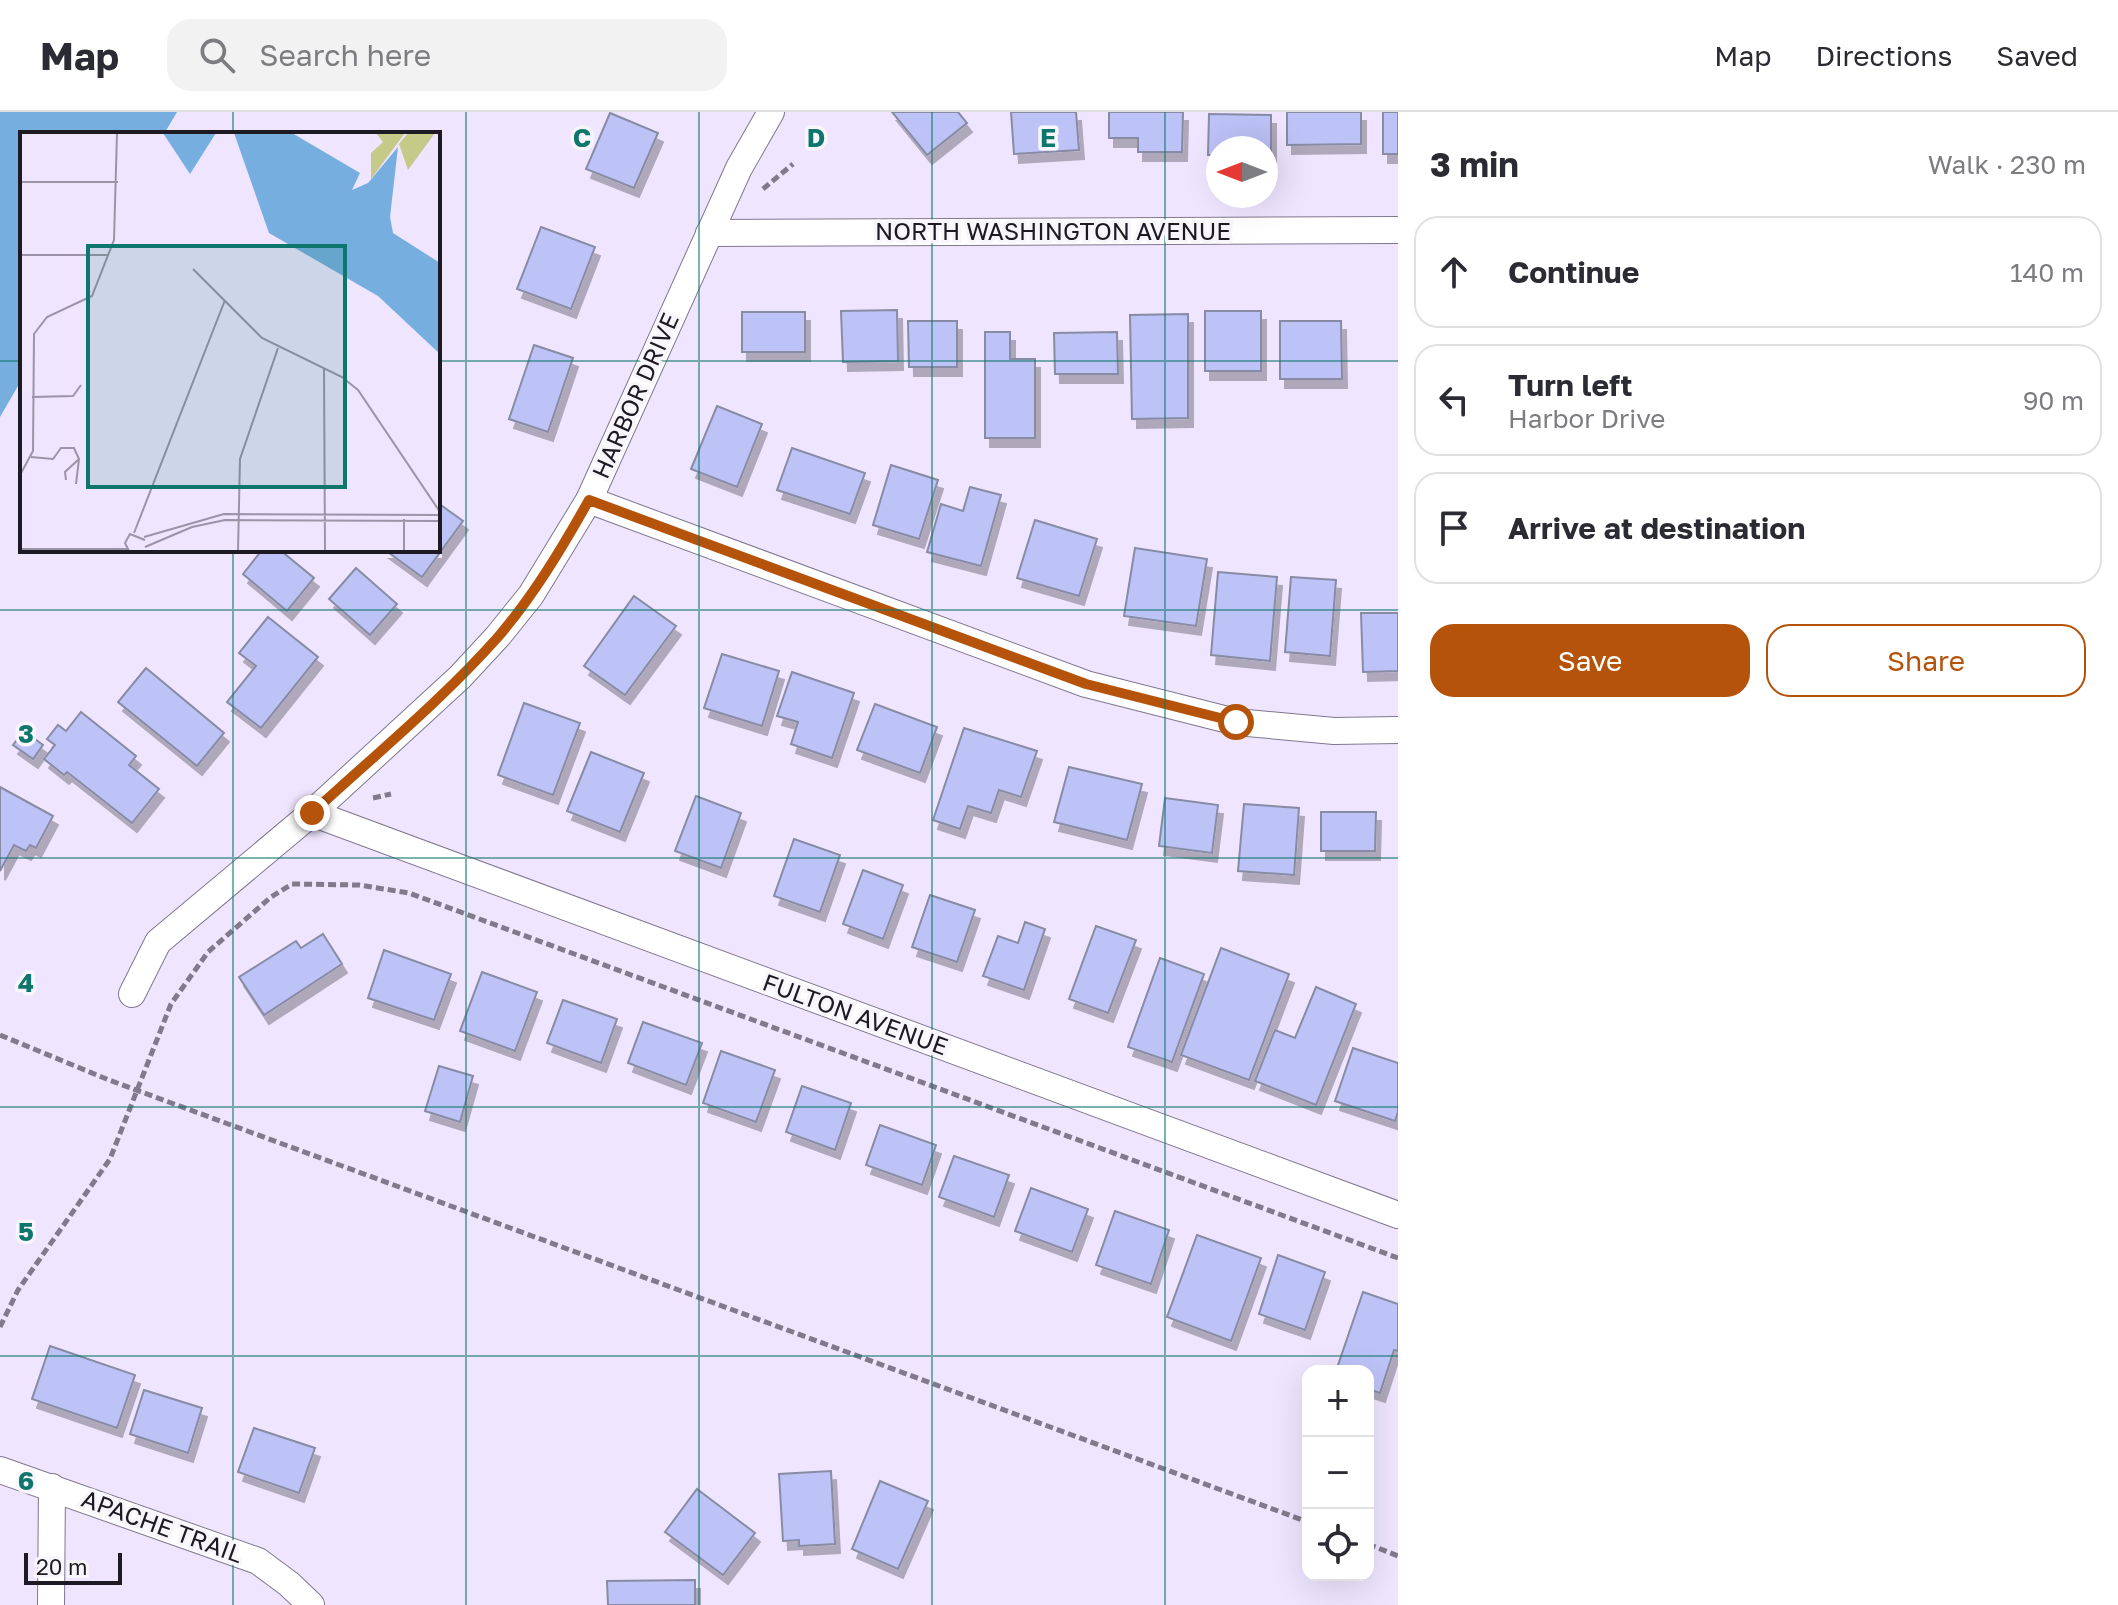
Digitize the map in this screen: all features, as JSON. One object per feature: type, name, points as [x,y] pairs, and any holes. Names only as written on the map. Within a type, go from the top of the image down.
[{"type":"street","name":"HARBOR DRIVE","points":[[132,994],[158,942],[312,813],[460,677],[531,595],[589,500],[739,168],[771,112]]},
{"type":"street","name":"NORTH WASHINGTON AVENUE","points":[[709,233],[1398,230]]},
{"type":"street","points":[[589,500],[1086,684],[1236,722],[1334,731],[1398,730]]},
{"type":"street","name":"FULTON AVENUE","points":[[312,813],[1398,1215]]},
{"type":"street","name":"APACHE TRAIL","points":[[0,1470],[258,1561],[311,1605]]},
{"type":"street","points":[[51,1605],[52,1487]]},
{"type":"path","points":[[0,1327],[18,1290],[110,1159],[171,1004],[208,952],[271,897],[292,884],[359,885],[416,895],[1398,1258]]},
{"type":"path","points":[[0,1035],[137,1091],[1302,1520]]},
{"type":"path","points":[[1374,1546],[1398,1556]]},
{"type":"water","points":[[0,112],[177,112],[165,132],[20,132],[20,382],[0,417]]},
{"type":"building","points":[[892,112],[958,112],[967,123],[927,155]]},
{"type":"building","points":[[1011,112],[1076,112],[1079,150],[1014,154]]},
{"type":"building","points":[[1109,112],[1183,112],[1182,152],[1138,152],[1138,138],[1109,138]]},
{"type":"building","points":[[1287,112],[1361,112],[1361,144],[1287,145]]},
{"type":"building","points":[[1383,112],[1398,112],[1398,154],[1383,154]]},
{"type":"building","points":[[610,113],[658,133],[634,188],[586,169]]},
{"type":"building","points":[[1209,114],[1271,115],[1271,136],[1208,136]]},
{"type":"building","points":[[541,227],[595,247],[571,309],[517,289]]},
{"type":"building","points":[[897,310],[898,361],[843,362],[841,311]]},
{"type":"building","points":[[1205,311],[1261,311],[1261,371],[1205,371]]},
{"type":"building","points":[[742,312],[805,312],[805,352],[742,352]]},
{"type":"building","points":[[1188,314],[1188,418],[1132,419],[1130,315]]},
{"type":"building","points":[[908,321],[957,321],[957,367],[909,367]]},
{"type":"building","points":[[1280,321],[1341,321],[1342,379],[1280,379]]},
{"type":"building","points":[[985,332],[1010,332],[1010,359],[1035,359],[1035,438],[985,438]]},
{"type":"building","points":[[1117,332],[1118,374],[1055,374],[1054,333]]},
{"type":"building","points":[[534,345],[573,358],[548,432],[509,419]]},
{"type":"building","points":[[717,406],[762,424],[737,487],[691,469]]},
{"type":"building","points":[[792,448],[865,473],[850,514],[777,490]]},
{"type":"building","points":[[891,465],[938,480],[919,539],[873,525]]},
{"type":"building","points":[[970,487],[1001,495],[981,566],[927,552],[941,504],[963,511]]},
{"type":"building","points":[[440,504],[463,521],[422,577],[388,552],[440,552]]},
{"type":"building","points":[[1035,520],[1097,539],[1079,596],[1017,578]]},
{"type":"building","points":[[1135,548],[1207,559],[1196,626],[1124,616]]},
{"type":"building","points":[[260,552],[282,552],[314,578],[287,611],[243,574]]},
{"type":"building","points":[[356,568],[397,604],[370,635],[329,599]]},
{"type":"building","points":[[1218,572],[1277,577],[1270,661],[1211,655]]},
{"type":"building","points":[[1291,577],[1336,580],[1330,656],[1285,652]]},
{"type":"building","points":[[634,596],[676,626],[625,695],[584,666]]},
{"type":"building","points":[[1361,613],[1398,613],[1398,671],[1363,672]]},
{"type":"building","points":[[268,617],[318,657],[261,728],[227,702],[256,666],[239,653]]},
{"type":"building","points":[[722,654],[779,671],[762,726],[704,708]]},
{"type":"building","points":[[146,668],[224,733],[197,766],[118,702]]},
{"type":"building","points":[[792,672],[854,693],[832,758],[791,744],[798,722],[777,716]]},
{"type":"building","points":[[524,703],[580,723],[553,795],[498,775]]},
{"type":"building","points":[[875,704],[937,727],[920,773],[857,750]]},
{"type":"building","points":[[81,712],[136,756],[129,765],[159,789],[132,823],[67,772],[64,775],[44,759],[55,745],[47,739],[58,725],[66,731]]},
{"type":"building","points":[[964,728],[1037,751],[1021,797],[999,790],[991,813],[968,806],[960,829],[933,820]]},
{"type":"building","points":[[24,731],[43,745],[33,759],[13,745]]},
{"type":"building","points":[[591,752],[644,773],[620,832],[567,811]]},
{"type":"building","points":[[1069,767],[1142,784],[1127,840],[1054,822]]},
{"type":"building","points":[[0,787],[53,816],[36,848],[30,845],[26,851],[14,845],[0,871]]},
{"type":"building","points":[[696,796],[741,813],[721,868],[675,851]]},
{"type":"building","points":[[1165,798],[1218,805],[1212,853],[1159,846]]},
{"type":"building","points":[[1244,804],[1299,808],[1294,875],[1238,871]]},
{"type":"building","points":[[1321,812],[1376,812],[1375,851],[1321,851]]},
{"type":"building","points":[[794,839],[840,855],[820,912],[774,896]]},
{"type":"building","points":[[863,870],[903,885],[883,939],[843,924]]},
{"type":"building","points":[[930,895],[975,910],[957,962],[912,947]]},
{"type":"building","points":[[1025,922],[1045,929],[1024,990],[983,976],[998,936],[1018,943]]},
{"type":"building","points":[[1096,926],[1136,940],[1108,1013],[1069,999]]},
{"type":"building","points":[[323,934],[342,964],[264,1015],[239,977],[296,941],[301,948]]},
{"type":"building","points":[[1221,948],[1289,974],[1249,1080],[1181,1055]]},
{"type":"building","points":[[384,950],[451,974],[434,1020],[368,998]]},
{"type":"building","points":[[1160,958],[1204,974],[1172,1062],[1128,1047]]},
{"type":"building","points":[[482,972],[537,992],[515,1051],[460,1031]]},
{"type":"building","points":[[1316,987],[1356,1004],[1316,1105],[1255,1081],[1275,1030],[1295,1038]]},
{"type":"building","points":[[563,1000],[617,1019],[601,1063],[547,1043]]},
{"type":"building","points":[[643,1022],[702,1043],[686,1085],[628,1063]]},
{"type":"building","points":[[1353,1048],[1398,1063],[1398,1112],[1395,1121],[1335,1101]]},
{"type":"building","points":[[721,1051],[775,1070],[756,1122],[703,1103]]},
{"type":"building","points":[[439,1066],[473,1076],[460,1122],[425,1111]]},
{"type":"building","points":[[802,1086],[851,1103],[835,1150],[786,1132]]},
{"type":"building","points":[[880,1125],[936,1145],[922,1185],[866,1165]]},
{"type":"building","points":[[954,1156],[1009,1175],[994,1217],[939,1197]]},
{"type":"building","points":[[1031,1188],[1088,1209],[1072,1252],[1015,1231]]},
{"type":"building","points":[[1115,1211],[1169,1230],[1151,1284],[1096,1265]]},
{"type":"building","points":[[1197,1235],[1261,1258],[1231,1341],[1167,1317]]},
{"type":"building","points":[[1278,1255],[1325,1272],[1305,1330],[1259,1314]]},
{"type":"building","points":[[1363,1292],[1398,1304],[1398,1351],[1394,1350],[1380,1393],[1374,1391],[1374,1365],[1338,1365]]},
{"type":"building","points":[[50,1346],[135,1375],[117,1428],[32,1399]]},
{"type":"building","points":[[144,1390],[202,1408],[188,1453],[130,1434]]},
{"type":"building","points":[[254,1428],[315,1448],[299,1493],[238,1472]]},
{"type":"building","points":[[831,1471],[835,1544],[799,1546],[799,1540],[783,1541],[779,1474]]},
{"type":"building","points":[[880,1481],[928,1501],[898,1569],[852,1549]]},
{"type":"building","points":[[697,1489],[755,1533],[723,1575],[665,1532]]},
{"type":"building","points":[[695,1580],[695,1605],[608,1605],[607,1581]]},
{"type":"route","points":[[312,813],[460,677],[498,636],[531,595],[589,500],[1086,684],[1236,722]]}]
